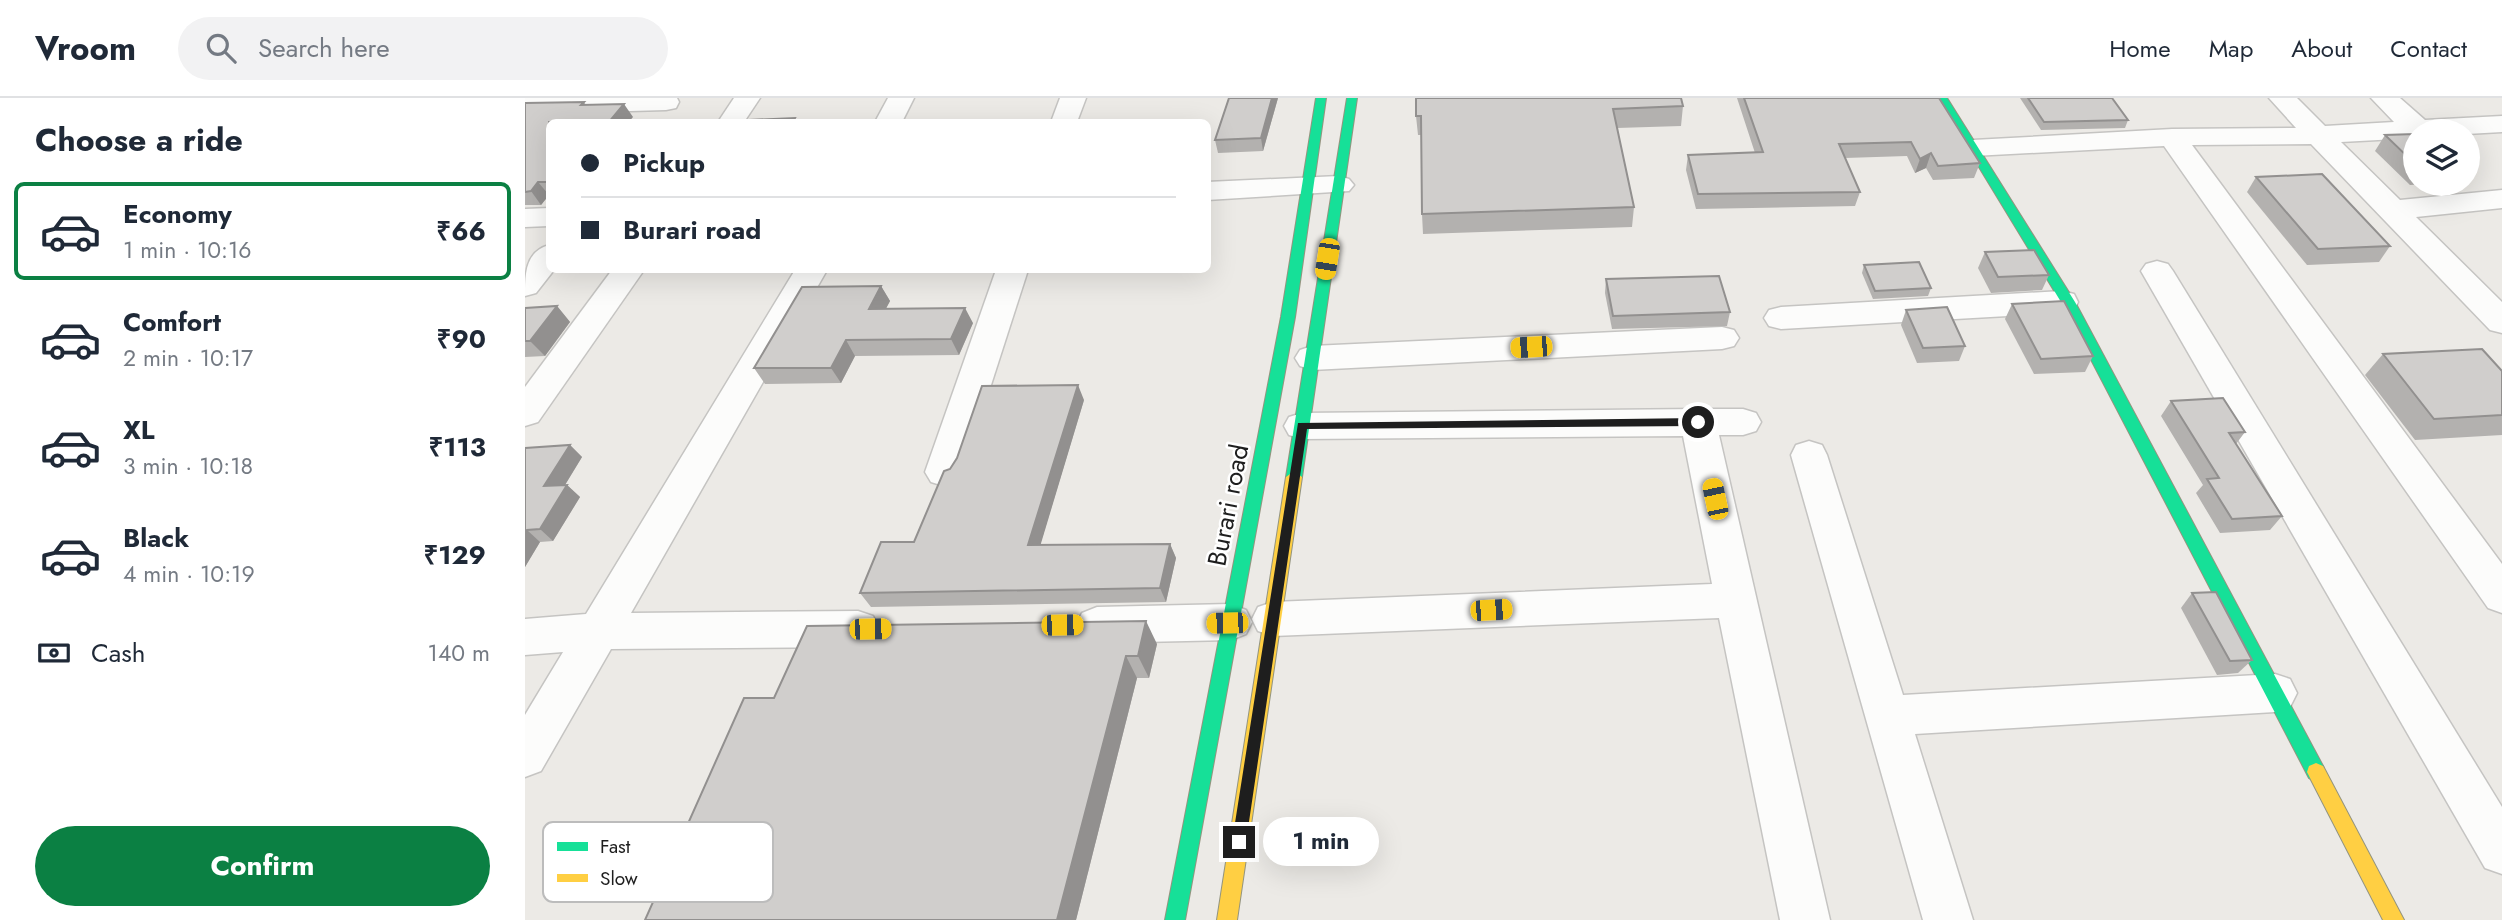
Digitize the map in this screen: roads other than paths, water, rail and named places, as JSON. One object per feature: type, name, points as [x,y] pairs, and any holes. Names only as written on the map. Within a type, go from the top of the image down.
[{"type":"main road","name":"Burari road","points":[[1175,920],[1288,317],[1321,98]]},
{"type":"main road","points":[[1227,920],[1352,98]]},
{"type":"main road","points":[[1943,98],[2068,302],[2394,920]]},
{"type":"street","points":[[733,119],[747,98]]},
{"type":"street","points":[[890,119],[901,98]]},
{"type":"street","points":[[1065,119],[1073,98]]},
{"type":"street","points":[[2282,98],[2502,322]]},
{"type":"street","points":[[2384,98],[2406,119]]},
{"type":"street","points":[[525,106],[661,110]]},
{"type":"street","points":[[2480,126],[2502,124]]},
{"type":"street","points":[[1973,148],[2172,137],[2403,132]]},
{"type":"street","points":[[2172,137],[2502,596]]},
{"type":"street","points":[[1211,191],[1339,186]]},
{"type":"street","points":[[2480,189],[2498,204]]},
{"type":"street","points":[[2393,209],[2498,204]]},
{"type":"street","points":[[525,218],[546,217]]},
{"type":"street","points":[[525,286],[546,259]]},
{"type":"street","points":[[2157,271],[2502,851]]},
{"type":"street","points":[[525,413],[626,273]]},
{"type":"street","points":[[525,756],[809,273]]},
{"type":"street","points":[[944,472],[1011,273]]},
{"type":"street","points":[[1781,318],[2068,302]]},
{"type":"street","points":[[1312,358],[1722,338]]},
{"type":"street","points":[[1698,422],[1805,920]]},
{"type":"street","points":[[1302,426],[1743,422]]},
{"type":"street","points":[[1809,455],[1948,920]]},
{"type":"street","points":[[1272,619],[1737,600]]},
{"type":"street","points":[[1062,625],[1231,622]]},
{"type":"street","points":[[525,637],[599,631],[898,628]]},
{"type":"street","points":[[1887,716],[2275,693]]}]
